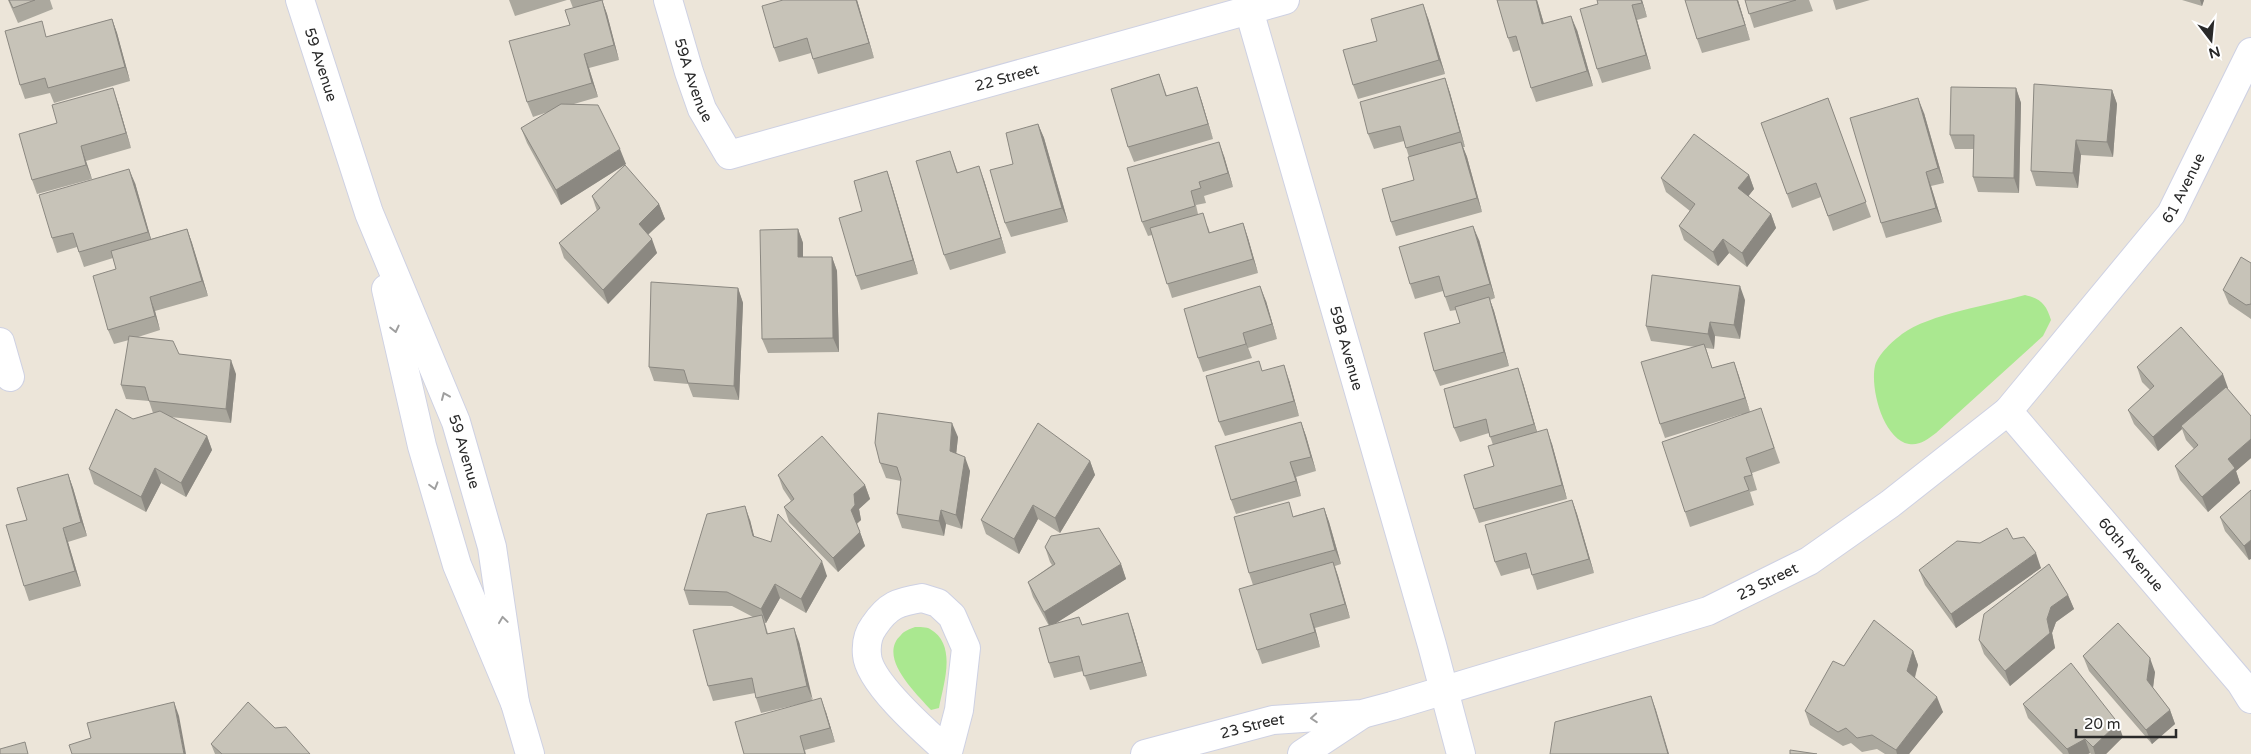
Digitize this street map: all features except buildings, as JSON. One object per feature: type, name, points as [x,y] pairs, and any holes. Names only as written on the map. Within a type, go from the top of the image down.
[{"type":"street","name":"59 Avenue","points":[[300,0],[369,213],[456,422],[492,547],[515,703]]},
{"type":"street","name":"59A Avenue","points":[[668,0],[702,109],[729,156]]},
{"type":"street","name":"22 Street","points":[[729,156],[1285,0]]},
{"type":"street","name":"59B Avenue","points":[[1249,10],[1461,754]]},
{"type":"street","name":"61 Avenue","points":[[2093,310],[2171,214],[2251,52]]},
{"type":"street","name":"59 Avenue","points":[[369,213],[422,446],[457,565],[515,703],[530,754]]},
{"type":"street","name":"23 Street","points":[[1145,754],[1273,720],[1362,714],[1708,611],[1809,560],[1890,504],[2008,411],[2093,310]]},
{"type":"street","points":[[0,342],[10,377]]},
{"type":"street","name":"60th Avenue","points":[[2008,411],[2240,683],[2251,699]]},
{"type":"street","points":[[922,598],[938,603],[952,616],[966,648],[959,710],[948,753],[908,715],[881,683],[876,677],[867,656],[869,633],[882,613],[898,602],[922,598]]},
{"type":"street","name":"23 Street","points":[[1302,754],[1362,714]]},
{"type":"green space","points":[[2025,295],[2035,298],[2042,303],[2049,314],[2051,320],[2043,336],[1923,442],[1909,444],[1900,440],[1892,433],[1880,411],[1875,387],[1875,366],[1882,352],[1902,334],[1928,321]]},
{"type":"green space","points":[[915,627],[929,628],[939,636],[944,645],[946,655],[945,677],[939,708],[931,710],[901,674],[893,654],[895,644],[901,635]]}]
